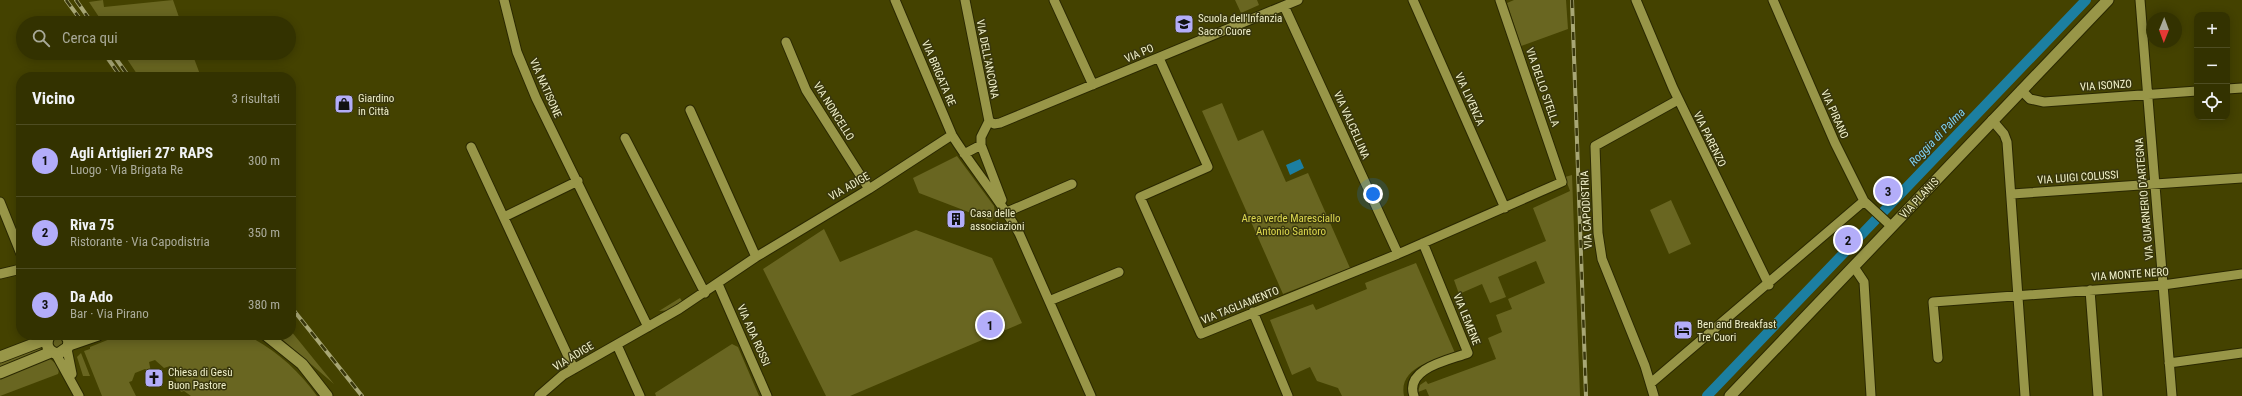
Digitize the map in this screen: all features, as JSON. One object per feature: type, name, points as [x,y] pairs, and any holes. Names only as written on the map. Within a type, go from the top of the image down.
[{"type":"street","name":"VIA NATISONE","points":[[504,0],[517,52],[527,78],[648,327]]},
{"type":"street","name":"VIA BRIGATA RE","points":[[895,0],[952,135],[964,154],[1006,210]]},
{"type":"street","name":"VIA DELL'ANCONA","points":[[965,0],[989,121]]},
{"type":"street","points":[[1054,0],[1093,85]]},
{"type":"street","name":"VIA PO","points":[[989,121],[994,124],[1000,123],[1298,0]]},
{"type":"street","name":"VIA LIVENZA","points":[[1413,0],[1505,208]]},
{"type":"street","name":"VIA DELLO STELLA","points":[[1500,0],[1562,182]]},
{"type":"street","name":"VIA PARENZO","points":[[1636,0],[1678,100],[1769,285]]},
{"type":"street","name":"VIA PIRANO","points":[[1773,0],[1835,143],[1864,201],[1890,224]]},
{"type":"street","name":"VIA PLANIS","points":[[1730,396],[1854,267],[1890,224],[2108,0]]},
{"type":"street","name":"VIA GUARNERIO D'ARTEGNA","points":[[2140,0],[2172,396]]},
{"type":"street","name":"VIA VALCELLINA","points":[[1284,6],[1398,254]]},
{"type":"street","name":"VIA NONCELLO","points":[[786,42],[806,90],[869,189]]},
{"type":"street","name":"VIA TAGLIAMENTO","points":[[1159,58],[1208,167],[1140,197],[1201,334],[1398,254],[1562,182]]},
{"type":"street","points":[[2230,89],[2242,88]]},
{"type":"street","name":"VIA ISONZO","points":[[2021,90],[2030,99],[2044,102],[2194,91]]},
{"type":"street","name":"VIA CAPODISTRIA","points":[[1654,396],[1651,383],[1602,259],[1598,233],[1595,146],[1678,100]]},
{"type":"street","points":[[690,110],[756,256]]},
{"type":"street","points":[[1992,120],[2004,134],[2007,142],[2012,194],[2025,396]]},
{"type":"street","points":[[964,154],[981,145],[981,137],[989,121]]},
{"type":"street","name":"VIA ADIGE","points":[[539,396],[574,369],[705,293],[756,256],[869,189],[952,135]]},
{"type":"street","points":[[626,138],[705,293]]},
{"type":"street","name":"VIA BRIGATA RE","points":[[981,145],[1006,210],[1049,301],[1091,396]]},
{"type":"street","points":[[471,147],[574,369]]},
{"type":"street","points":[[984,180],[993,176]]},
{"type":"street","name":"VIA LUIGI COLUSSI","points":[[2012,194],[2242,178]]},
{"type":"street","points":[[504,217],[578,181]]},
{"type":"street","points":[[1006,210],[1072,184]]},
{"type":"street","points":[[1651,383],[1769,285],[1864,201]]},
{"type":"street","points":[[0,202],[16,242]]},
{"type":"street","name":"VIA LEMENE","points":[[1414,396],[1412,390],[1413,382],[1420,373],[1468,353],[1423,243]]},
{"type":"street","points":[[1854,267],[1864,282],[1871,396]]},
{"type":"street","points":[[0,274],[16,270]]},
{"type":"street","points":[[1049,301],[1119,272]]},
{"type":"street","name":"VIA MONTE NERO","points":[[1938,358],[1933,302],[2019,294],[2163,285],[2242,274]]},
{"type":"street","name":"VIA ADA ROSSI","points":[[718,284],[767,396]]},
{"type":"street","points":[[2090,290],[2098,396]]},
{"type":"street","points":[[1253,312],[1288,396]]},
{"type":"street","points":[[0,357],[40,340]]},
{"type":"street","points":[[48,340],[47,346],[54,353],[78,393]]},
{"type":"street","points":[[0,373],[54,353],[67,343],[79,340]]},
{"type":"street","points":[[273,340],[302,364],[327,396]]},
{"type":"street","points":[[67,343],[78,393]]},
{"type":"street","points":[[617,344],[640,396]]},
{"type":"street","points":[[2169,363],[2242,353]]},
{"type":"green space","points":[[103,0],[104,7],[173,0],[179,16],[98,16],[89,2]]},
{"type":"green space","points":[[1235,0],[1257,0],[1259,5],[1241,13]]},
{"type":"green space","points":[[1514,0],[1566,0],[1568,29],[1521,46],[1507,3]]},
{"type":"green space","points":[[128,60],[195,60],[199,72],[136,72]]},
{"type":"green space","name":"Area verde Maresciallo Antonio Santoro","points":[[1222,103],[1238,141],[1263,130],[1286,182],[1308,173],[1350,268],[1283,294],[1202,111]]},
{"type":"green space","points":[[957,156],[994,206],[995,213],[992,221],[919,193],[913,178]]},
{"type":"green space","points":[[1572,175],[1580,396],[1429,396],[1426,389],[1418,392],[1420,385],[1426,381],[1428,384],[1496,359],[1488,338],[1502,332],[1496,315],[1512,309],[1508,299],[1545,283],[1536,261],[1498,277],[1506,297],[1490,303],[1482,284],[1459,294],[1454,280],[1546,241],[1533,208],[1570,191],[1565,177]]},
{"type":"green space","points":[[1671,200],[1691,244],[1669,254],[1650,210]]},
{"type":"green space","points":[[824,229],[840,262],[916,230],[992,258],[1022,323],[850,396],[826,396],[763,269]]},
{"type":"green space","points":[[1416,263],[1455,353],[1428,362],[1412,371],[1404,386],[1404,396],[1342,396],[1338,388],[1317,381],[1310,367],[1292,375],[1270,320],[1313,304],[1316,310],[1367,289],[1365,283]]},
{"type":"green space","points":[[680,298],[684,304],[673,310],[659,311]]},
{"type":"green space","points":[[296,337],[334,384],[283,340],[296,340]]},
{"type":"green space","points":[[54,340],[63,341],[62,347],[54,347]]},
{"type":"green space","points":[[108,340],[255,340],[267,347],[294,369],[317,396],[191,396],[184,391],[181,392],[170,366],[164,368],[155,360],[149,362],[151,372],[145,369],[135,373],[132,381],[129,382],[136,396],[102,396],[84,351],[90,349],[90,347]]},
{"type":"green space","points":[[732,344],[738,347],[759,396],[656,396],[655,393]]},
{"type":"green space","points":[[39,345],[42,352],[0,368],[0,360]]},
{"type":"green space","points":[[81,353],[90,376],[83,376],[77,357]]},
{"type":"green space","points":[[48,358],[58,367],[58,374],[0,396],[0,379],[36,361]]},
{"type":"water","points":[[1300,159],[1304,168],[1290,175],[1286,165]]},
{"type":"waterway","name":"Roggia di Palma","points":[[1707,396],[2086,0]]},
{"type":"railway","points":[[66,0],[78,16]]},
{"type":"railway","points":[[76,0],[87,16]]},
{"type":"railway","points":[[1572,0],[1586,396]]},
{"type":"railway","points":[[109,60],[117,72]]},
{"type":"railway","points":[[117,60],[125,72]]},
{"type":"railway","points":[[296,313],[362,396]]},
{"type":"place","name":"Scuola dell'Infanzia Sacro Cuore","points":[[1184,24]]},
{"type":"place","name":"Giardino in Città","points":[[344,104]]},
{"type":"place","name":"Da Ado","points":[[1888,191]]},
{"type":"place","name":"Casa delle associazioni","points":[[956,219]]},
{"type":"place","name":"Riva 75","points":[[1848,240]]},
{"type":"place","name":"Agli Artiglieri 27° RAPS","points":[[990,325]]},
{"type":"place","name":"Ben and Breakfast Tre Cuori","points":[[1683,330]]},
{"type":"place","name":"Chiesa di Gesù Buon Pastore","points":[[154,378]]}]
